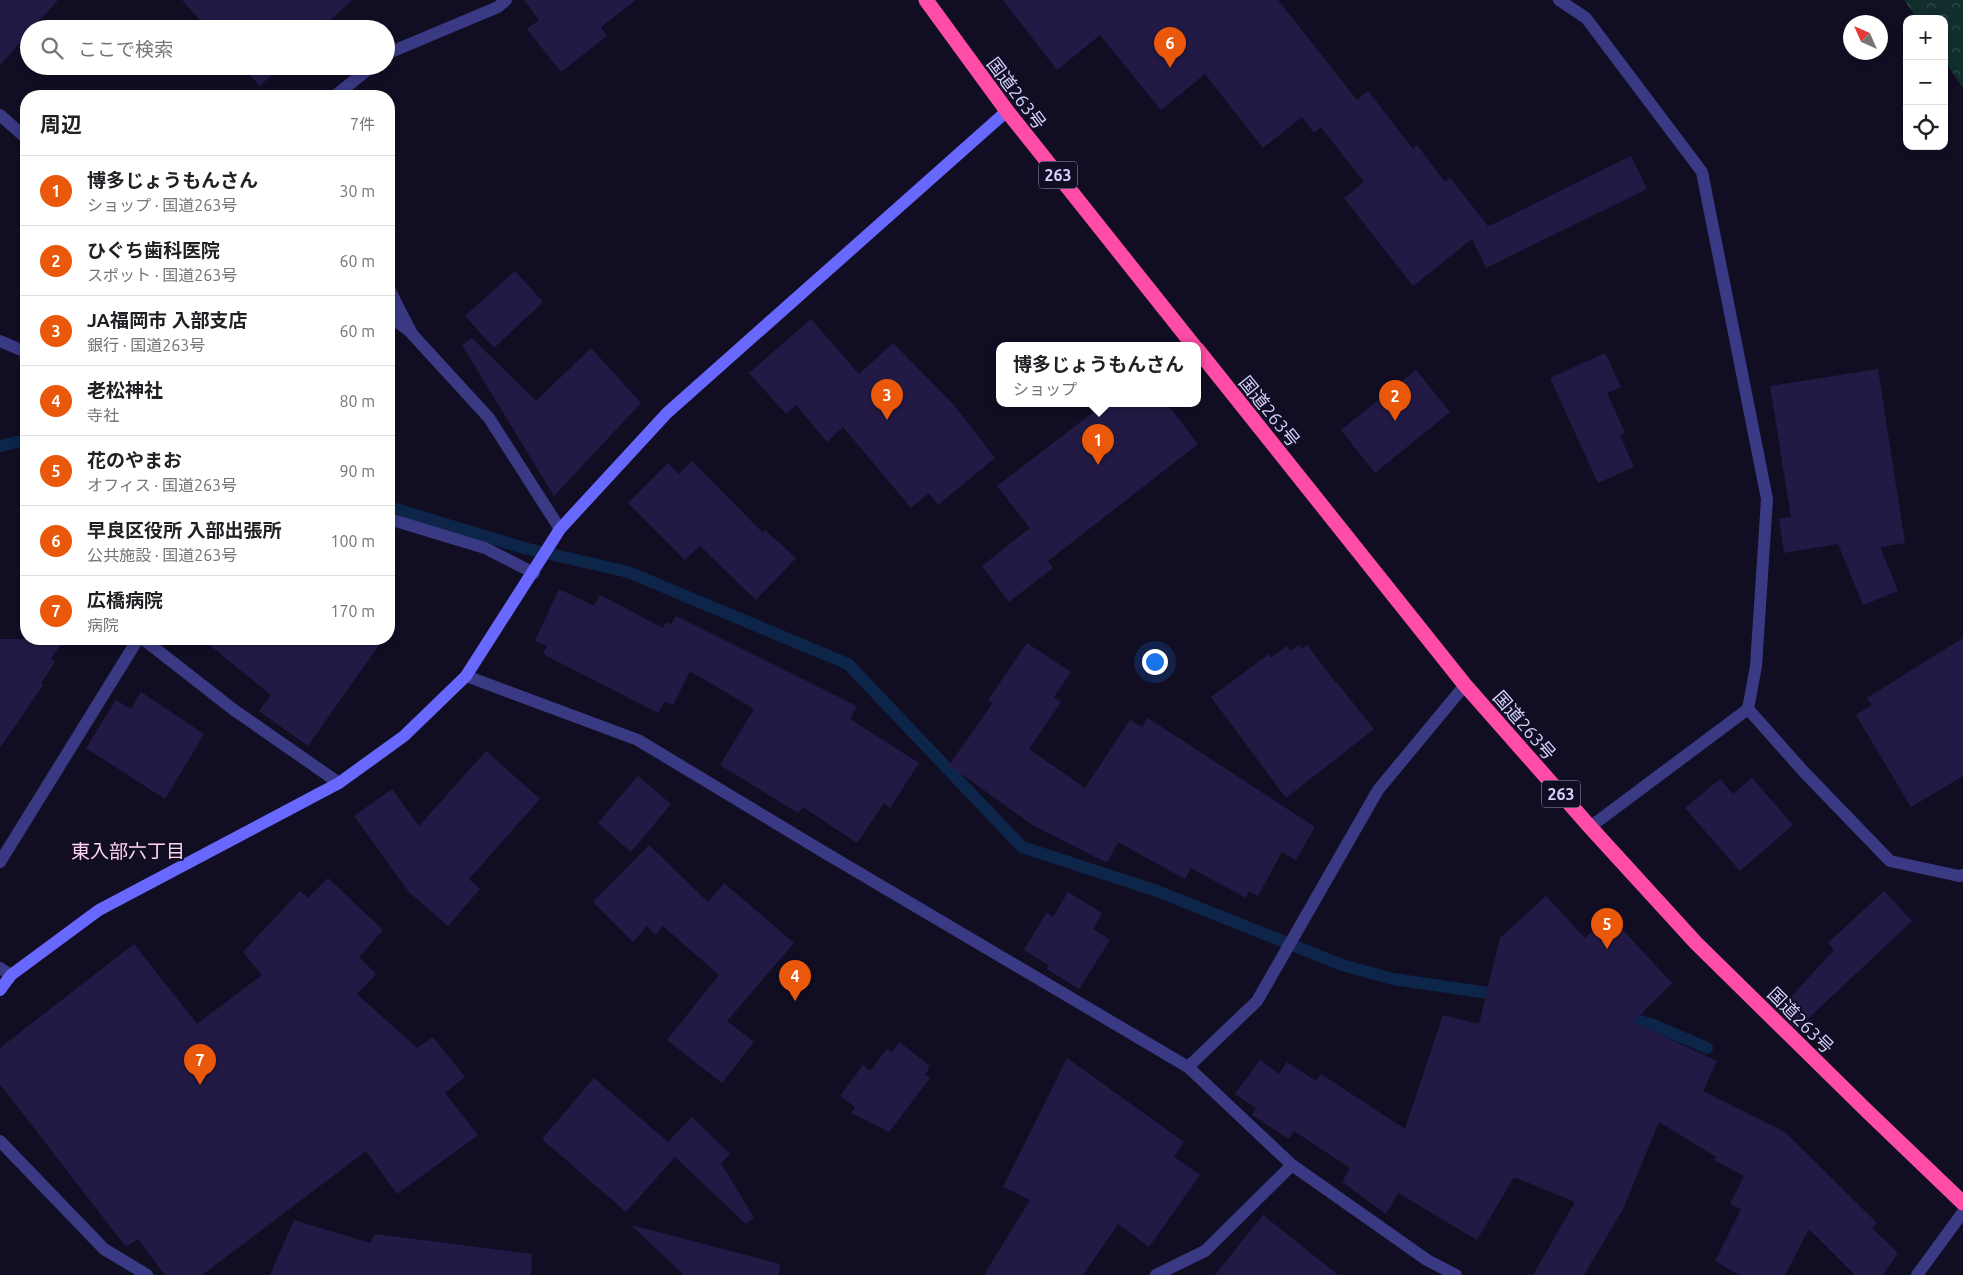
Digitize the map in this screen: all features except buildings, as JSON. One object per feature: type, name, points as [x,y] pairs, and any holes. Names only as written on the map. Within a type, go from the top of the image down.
[{"type":"highway","name":"国道263号","points":[[926,0],[1007,112],[1191,342]]},
{"type":"highway","name":"国道263号","points":[[1201,354],[1465,685],[1590,827],[1696,943],[1866,1111],[1963,1203]]},
{"type":"street","points":[[395,50],[498,7],[506,0]]},
{"type":"street","points":[[1559,0],[1586,18],[1702,172],[1768,499],[1756,666],[1748,709],[1590,827]]},
{"type":"street","points":[[342,90],[361,75]]},
{"type":"street","points":[[0,990],[11,975],[99,910],[339,783],[404,736],[466,676],[554,542],[560,529],[667,413],[1007,112]]},
{"type":"street","points":[[0,115],[20,133]]},
{"type":"street","points":[[395,301],[412,334]]},
{"type":"street","points":[[395,321],[412,334],[489,418],[560,529]]},
{"type":"street","points":[[0,341],[20,349]]},
{"type":"street","points":[[395,521],[485,548],[536,570]]},
{"type":"street","points":[[0,862],[134,645]]},
{"type":"street","points":[[151,645],[234,710],[339,783]]},
{"type":"street","points":[[466,676],[638,740],[1188,1067],[1292,1165],[1427,1260],[1456,1275]]},
{"type":"street","points":[[1188,1067],[1257,1001],[1378,790],[1465,685]]},
{"type":"street","points":[[1748,709],[1804,772],[1890,860],[1959,876],[1963,875]]},
{"type":"street","points":[[0,968],[11,975]]},
{"type":"street","points":[[0,1141],[104,1249],[146,1275]]},
{"type":"street","points":[[1156,1275],[1205,1251],[1292,1165]]},
{"type":"street","points":[[1917,1275],[1963,1212]]},
{"type":"green space","points":[[1904,0],[1963,0],[1963,88],[1948,66],[1948,15],[1914,15]]},
{"type":"waterway","points":[[0,446],[20,441]]},
{"type":"waterway","points":[[395,509],[524,548],[628,572],[848,664],[1022,847],[1157,891],[1342,965],[1393,979],[1502,995]]},
{"type":"waterway","points":[[1620,1016],[1651,1024],[1707,1048]]},
{"type":"place","name":"早良区役所 入部出張所","points":[[1170,68]]},
{"type":"place","name":"JA福岡市 入部支店","points":[[887,420]]},
{"type":"place","name":"ひぐち歯科医院","points":[[1395,421]]},
{"type":"place","name":"博多じょうもんさん","points":[[1098,465]]},
{"type":"place","name":"花のやまお","points":[[1607,949]]},
{"type":"place","name":"老松神社","points":[[795,1001]]},
{"type":"place","name":"広橋病院","points":[[200,1085]]},
{"type":"district","name":"東入部六丁目","points":[[128,851]]}]
